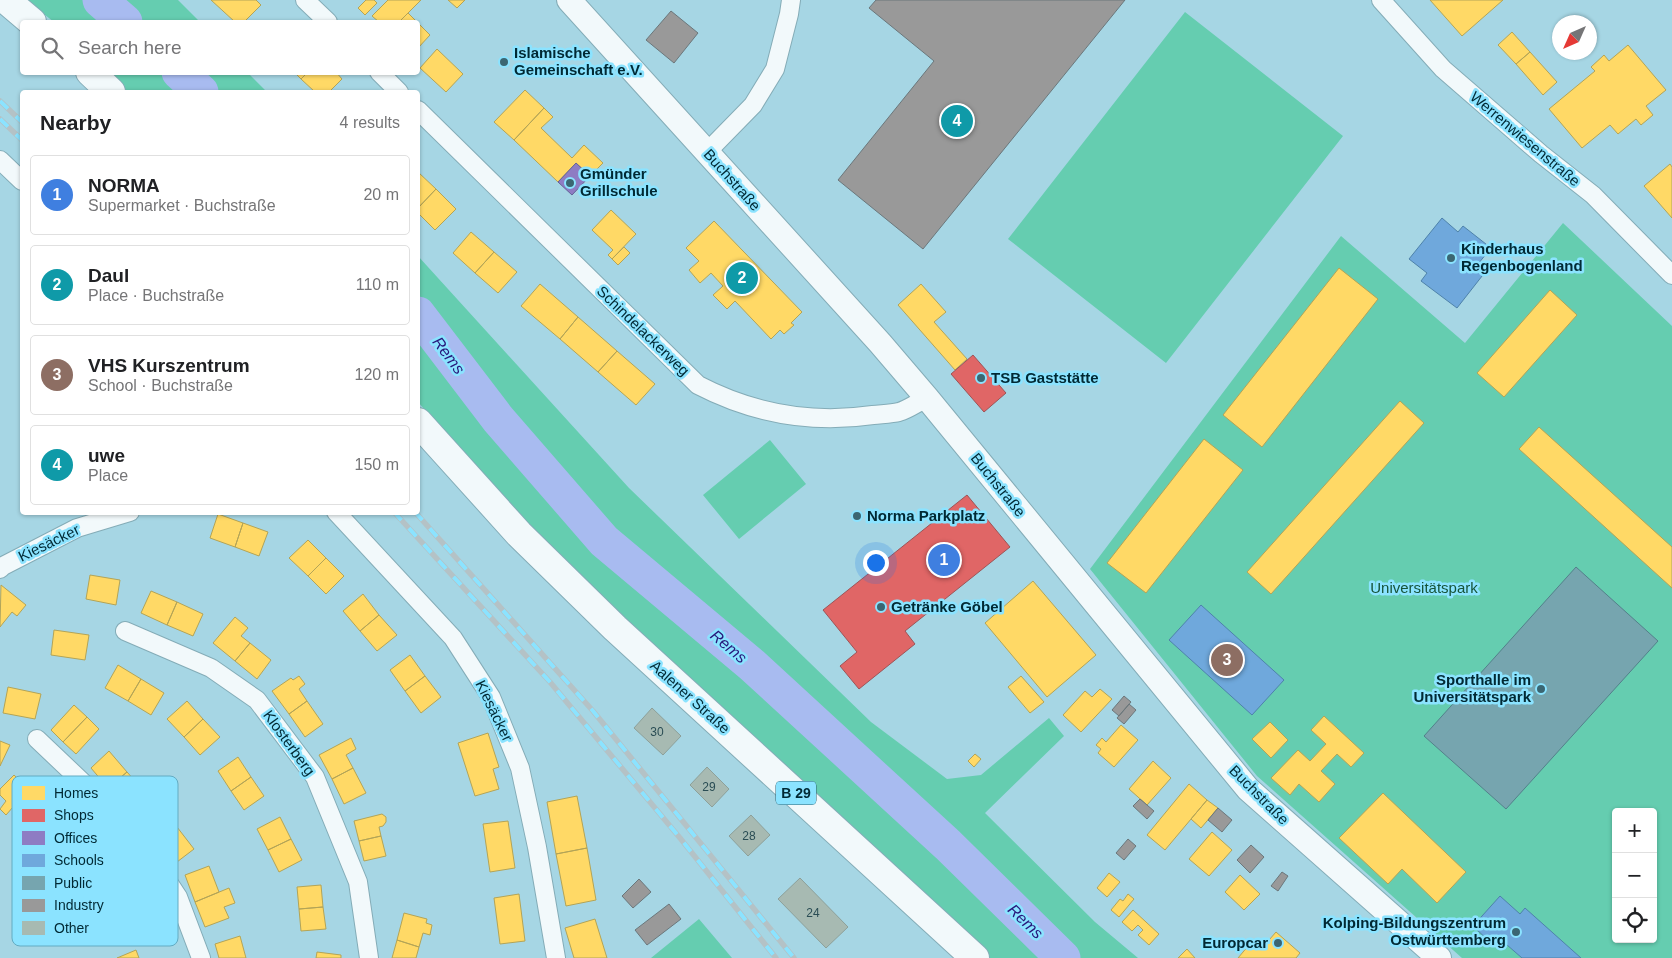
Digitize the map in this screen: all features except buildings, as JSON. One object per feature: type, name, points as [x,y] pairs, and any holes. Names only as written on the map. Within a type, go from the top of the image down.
[{"type":"main road","points":[[6,0],[30,20]]},
{"type":"main road","points":[[93,75],[110,90]]},
{"type":"main road","name":"Aalener Straße","points":[[420,424],[519,534],[615,628],[975,958]]},
{"type":"street","points":[[305,0],[326,20]]},
{"type":"street","name":"Buchstraße","points":[[569,0],[865,326],[927,398],[1248,789],[1439,958]]},
{"type":"street","points":[[707,152],[753,105],[775,69],[791,0]]},
{"type":"street","name":"Werrenwiesenstraße","points":[[1380,0],[1443,69],[1541,154],[1593,195],[1672,274]]},
{"type":"street","points":[[382,75],[397,90]]},
{"type":"street","name":"Schindelackerweg","points":[[420,112],[698,385],[721,397],[754,408],[800,417],[856,418],[900,412],[927,398]]},
{"type":"street","points":[[0,160],[20,179]]},
{"type":"street","name":"Kiesäcker","points":[[0,569],[77,528],[120,515]]},
{"type":"street","name":"Kiesäcker","points":[[339,515],[453,638],[491,697],[520,768],[538,847],[556,958]]},
{"type":"street","name":"Klosterberg","points":[[125,631],[211,668],[257,700],[315,777],[358,882],[368,958]]},
{"type":"street","points":[[37,739],[76,776]]},
{"type":"street","points":[[178,897],[201,958]]},
{"type":"green space","points":[[26,0],[178,0],[198,20],[51,20]]},
{"type":"green space","points":[[1185,12],[1343,136],[1166,363],[1008,239]]},
{"type":"green space","points":[[109,75],[250,75],[265,90],[126,90]]},
{"type":"green space","name":"Universitätspark","points":[[1563,223],[1672,326],[1672,958],[1462,958],[1257,776],[1090,569],[1341,236],[1465,343]]},
{"type":"green space","points":[[420,258],[629,488],[871,722],[947,779],[981,775],[1049,718],[1064,736],[985,813],[1095,922],[1138,958],[989,958],[873,849],[611,613],[489,483],[420,404]]},
{"type":"green space","points":[[770,440],[806,484],[739,539],[703,495]]},
{"type":"green space","points":[[699,919],[732,958],[651,958]]},
{"type":"waterway","name":"Rems","points":[[100,0],[123,20]]},
{"type":"waterway","name":"Rems","points":[[182,75],[199,90]]},
{"type":"waterway","name":"Rems","points":[[420,317],[498,419],[604,541],[752,665],[948,845],[1063,958]]},
{"type":"railway","points":[[0,101],[20,120]]},
{"type":"railway","points":[[0,119],[20,138]]},
{"type":"railway","points":[[397,515],[550,682],[680,838],[776,958]]},
{"type":"railway","points":[[418,515],[593,711],[794,958]]},
{"type":"place","name":"Islamische Gemeinschaft e.V.","points":[[504,62]]},
{"type":"place","name":"uwe","points":[[957,121]]},
{"type":"place","name":"Gmünder Grillschule","points":[[570,183]]},
{"type":"place","name":"Kinderhaus Regenbogenland","points":[[1451,258]]},
{"type":"place","name":"Daul","points":[[742,278]]},
{"type":"place","name":"TSB Gaststätte","points":[[981,378]]},
{"type":"place","name":"Norma Parkplatz","points":[[857,516]]},
{"type":"place","name":"NORMA","points":[[944,560]]},
{"type":"place","name":"Getränke Göbel","points":[[881,607]]},
{"type":"place","name":"VHS Kurszentrum","points":[[1227,660]]},
{"type":"place","name":"Sporthalle im Universitätspark","points":[[1541,689]]},
{"type":"place","name":"Kolping-Bildungszentrum Ostwürttemberg","points":[[1516,932]]},
{"type":"place","name":"Europcar","points":[[1278,943]]}]
